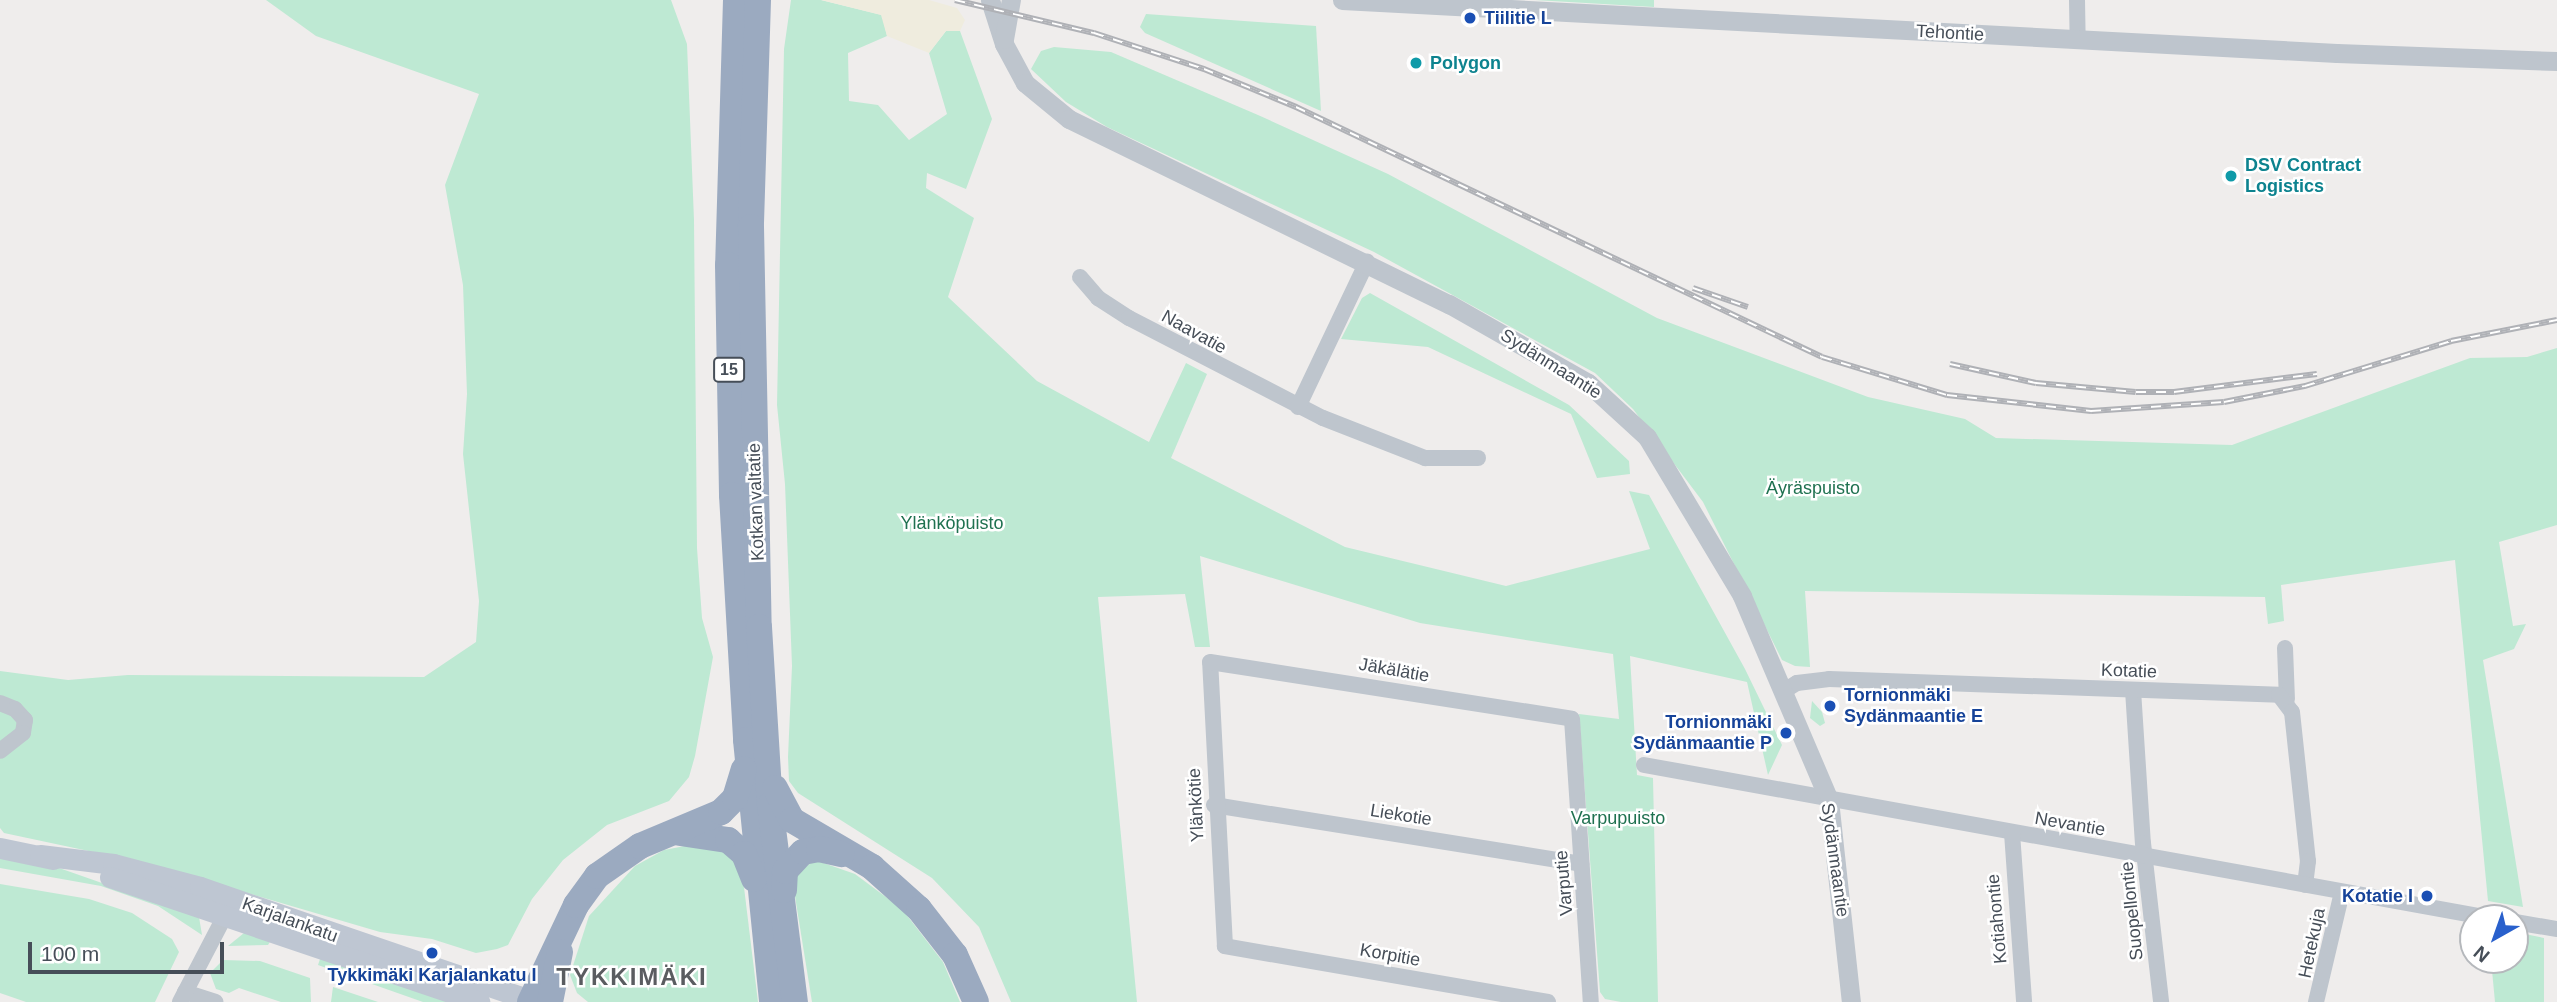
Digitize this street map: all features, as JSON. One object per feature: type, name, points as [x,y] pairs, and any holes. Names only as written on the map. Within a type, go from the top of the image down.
[{"type":"highway","name":"Kotkan valtatie","points":[[736,0],[729,343],[735,576],[746,740],[773,916],[795,1002]]},
{"type":"highway","name":"Kotkan valtatie","points":[[758,0],[752,352],[773,916],[772,1002]]},
{"type":"highway","points":[[765,721],[776,792],[785,812],[803,829],[886,878],[928,918],[973,996]]},
{"type":"highway","points":[[537,1002],[568,920],[585,890],[610,865],[640,846],[678,833],[721,812],[735,798],[743,777],[746,740]]},
{"type":"highway","points":[[678,833],[715,835],[736,845],[749,863],[773,916]]},
{"type":"highway","points":[[773,916],[785,871],[795,857],[819,849],[852,857]]},
{"type":"main road","name":"Karjalankatu","points":[[0,848],[40,855],[229,908],[537,1002]]},
{"type":"main road","name":"Karjalankatu","points":[[229,908],[479,1002]]},
{"type":"street","name":"Sydänmaantie","points":[[990,0],[1004,44],[1025,83],[1069,119],[1367,262],[1588,383],[1647,437],[1742,596],[1829,800],[1851,1002]]},
{"type":"street","points":[[1004,44],[1011,0]]},
{"type":"street","name":"Tehontie","points":[[1342,0],[2557,61]]},
{"type":"street","points":[[2077,0],[2078,39]]},
{"type":"street","points":[[1298,407],[1367,262]]},
{"type":"street","name":"Naavatie","points":[[1080,277],[1098,298],[1129,318],[1298,407],[1425,458],[1478,458]]},
{"type":"street","points":[[2285,648],[2287,699],[2297,754],[2308,861],[2305,885]]},
{"type":"street","name":"Jäkälätie","points":[[1210,662],[1572,719]]},
{"type":"street","name":"Ylänkötie","points":[[1210,662],[1214,805],[1225,946]]},
{"type":"street","name":"Kotatie","points":[[1784,691],[1797,683],[1829,679],[2270,694],[2287,699]]},
{"type":"street","name":"Suopellontie","points":[[2133,691],[2161,1002]]},
{"type":"street","points":[[0,703],[15,709],[25,720],[23,733],[0,751]]},
{"type":"street","name":"Varputie","points":[[1572,719],[1591,1002]]},
{"type":"street","name":"Nevantie","points":[[1644,765],[2459,913]]},
{"type":"street","name":"Liekotie","points":[[1214,805],[1581,864]]},
{"type":"street","name":"Kotiahontie","points":[[2012,833],[2024,1002]]},
{"type":"street","name":"Hetekuja","points":[[2316,1002],[2342,892]]},
{"type":"street","points":[[215,1002],[182,997],[229,908]]},
{"type":"street","points":[[2529,924],[2557,929]]},
{"type":"street","name":"Korpitie","points":[[1225,946],[1548,1002]]},
{"type":"green space","points":[[266,0],[671,0],[687,44],[694,220],[697,548],[702,618],[713,657],[695,756],[689,777],[669,801],[607,825],[563,860],[532,899],[508,945],[497,949],[476,953],[432,939],[380,932],[145,863],[4,833],[0,828],[0,671],[68,680],[128,675],[424,677],[476,642],[479,601],[463,454],[467,394],[463,285],[445,185],[479,94],[316,36]]},
{"type":"green space","name":"Ylänköpuisto","points":[[791,0],[821,0],[882,15],[887,36],[848,53],[849,101],[878,105],[909,140],[947,114],[929,53],[946,31],[960,31],[992,119],[966,189],[927,173],[926,188],[974,218],[948,297],[1037,381],[1149,442],[1186,363],[1207,374],[1171,458],[1345,547],[1506,586],[1650,549],[1629,491],[1649,495],[1745,669],[1782,745],[1768,775],[1747,682],[1630,656],[1637,775],[1653,778],[1658,1002],[1621,1002],[1605,999],[1600,992],[1579,714],[1619,719],[1613,654],[1420,623],[1200,556],[1210,647],[1195,647],[1185,594],[1098,597],[1137,1002],[1011,1002],[979,927],[932,878],[798,793],[789,781],[792,666],[785,484],[777,405],[784,49]]},
{"type":"green space","points":[[1535,0],[1654,0],[1654,7]]},
{"type":"green space","points":[[1146,14],[1316,26],[1321,111],[1145,33],[1140,27]]},
{"type":"green space","name":"Äyräspuisto","points":[[1054,47],[1111,52],[1388,174],[1657,318],[1868,397],[1965,419],[1996,438],[2232,445],[2470,358],[2527,357],[2557,348],[2557,525],[2499,542],[2513,626],[2526,624],[2514,649],[2483,660],[2523,904],[2488,901],[2455,560],[2281,585],[2284,621],[2268,624],[2265,597],[1805,591],[1810,667],[1795,666],[1782,660],[1703,502],[1633,409],[1595,373],[1374,252],[1107,127],[1066,102],[1031,69],[1041,51]]},
{"type":"green space","points":[[1370,293],[1569,405],[1629,461],[1630,474],[1597,478],[1571,414],[1428,347],[1341,339],[1362,298]]},
{"type":"green space","points":[[1812,701],[1822,712],[1825,723],[1820,726],[1810,718]]},
{"type":"green space","points":[[685,846],[724,849],[742,871],[758,1002],[588,1002],[577,993],[570,975],[589,916],[635,866],[664,850]]},
{"type":"green space","points":[[0,855],[42,862],[199,917],[202,935],[158,906],[101,886],[0,868]]},
{"type":"green space","points":[[815,860],[855,874],[902,909],[943,962],[960,1002],[812,1002],[793,884],[794,875]]},
{"type":"green space","points":[[0,884],[89,899],[132,913],[172,939],[179,952],[155,1002],[26,1002],[0,993]]},
{"type":"green space","points":[[244,933],[271,940],[268,945],[228,946]]},
{"type":"green space","points":[[2529,935],[2544,938],[2544,1002],[2495,1002],[2492,974],[2529,974]]},
{"type":"green space","points":[[320,959],[370,973],[452,1002],[423,1002],[318,965]]},
{"type":"green space","points":[[223,960],[260,961],[310,978],[311,1002],[281,1002],[239,988],[229,993],[216,989],[210,973]]},
{"type":"green space","points":[[333,987],[378,1002],[331,1002]]},
{"type":"sand","points":[[821,0],[929,0],[957,8],[965,20],[960,31],[946,31],[929,53],[887,36],[881,15]]},
{"type":"railway","points":[[955,0],[1094,33],[1204,69],[1296,107],[1822,357],[1947,395],[2091,411],[2224,402],[2305,386],[2451,341],[2557,320]]},
{"type":"railway","points":[[1693,288],[1748,307]]},
{"type":"railway","points":[[1950,364],[2036,383],[2136,392],[2174,392],[2317,374]]},
{"type":"place","name":"Tiilitie L","points":[[1470,18]]},
{"type":"place","name":"Polygon","points":[[1416,63]]},
{"type":"place","name":"DSV Contract Logistics","points":[[2231,176]]},
{"type":"place","name":"Tornionmäki Sydänmaantie E","points":[[1830,706]]},
{"type":"place","name":"Tornionmäki Sydänmaantie P","points":[[1786,733]]},
{"type":"place","name":"Kotatie I","points":[[2427,896]]},
{"type":"place","name":"Tykkimäki Karjalankatu I","points":[[432,953]]},
{"type":"district","name":"TYKKIMÄKI","points":[[632,977]]},
{"type":"park label","name":"Varpupuisto","points":[[1618,818]]}]
